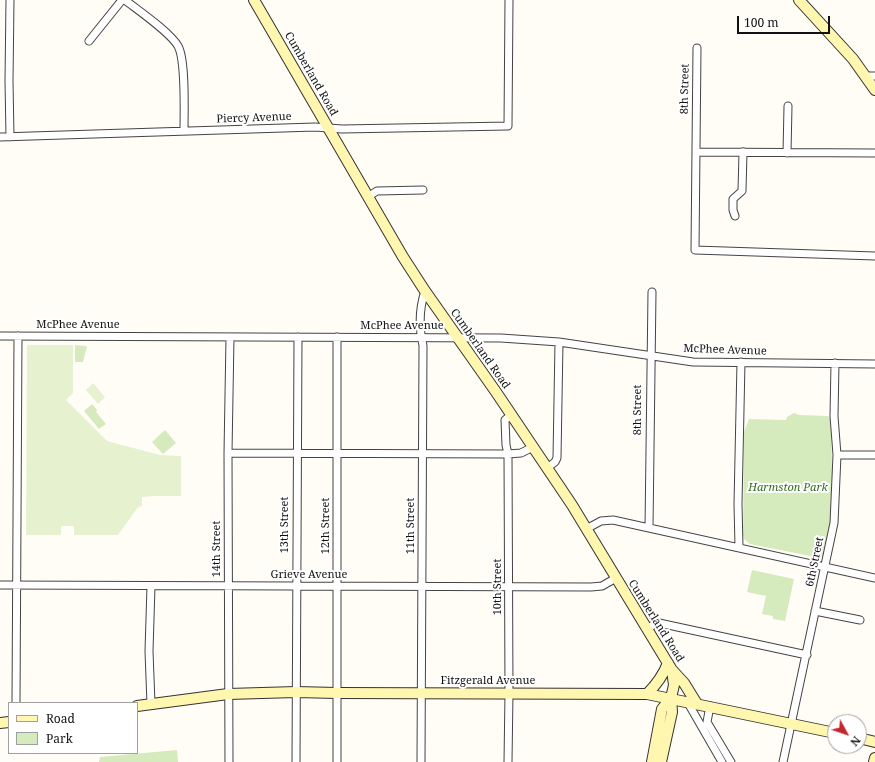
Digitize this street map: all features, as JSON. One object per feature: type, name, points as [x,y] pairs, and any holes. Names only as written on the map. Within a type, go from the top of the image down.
[{"type":"street","points":[[10,0],[10,137]]},
{"type":"street","points":[[89,41],[122,0]]},
{"type":"street","points":[[125,0],[172,39],[178,47],[182,60],[184,131]]},
{"type":"street","name":"Piercy Avenue","points":[[0,137],[316,127],[508,126],[509,0]]},
{"type":"street","points":[[799,0],[870,76],[875,90]]},
{"type":"street","name":"Cumberland Road","points":[[258,1],[403,257],[533,447],[586,529],[670,667],[684,683],[722,762]]},
{"type":"street","name":"8th Street","points":[[697,48],[695,250],[875,256]]},
{"type":"street","points":[[787,153],[788,106]]},
{"type":"street","points":[[696,152],[875,153]]},
{"type":"street","points":[[735,216],[733,210],[733,199],[742,191],[743,152]]},
{"type":"street","points":[[369,196],[377,191],[423,190]]},
{"type":"street","name":"11th Street","points":[[421,762],[423,346],[421,338],[421,303],[425,291]]},
{"type":"street","name":"8th Street","points":[[649,528],[652,292]]},
{"type":"street","name":"McPhee Avenue","points":[[0,336],[501,338],[559,342],[693,362],[875,364]]},
{"type":"street","points":[[16,702],[18,336]]},
{"type":"street","name":"14th Street","points":[[229,762],[228,453],[230,337]]},
{"type":"street","name":"13th Street","points":[[296,762],[296,453],[298,337]]},
{"type":"street","name":"12th Street","points":[[337,337],[337,762]]},
{"type":"street","points":[[546,468],[555,462],[557,458],[559,342]]},
{"type":"street","points":[[739,547],[738,504],[741,362]]},
{"type":"street","name":"6th Street","points":[[783,762],[834,524],[837,455],[834,416],[835,363]]},
{"type":"street","name":"10th Street","points":[[508,762],[508,454],[506,445],[505,420],[511,415]]},
{"type":"street","points":[[228,453],[508,454],[524,452],[533,447]]},
{"type":"street","points":[[837,455],[875,455]]},
{"type":"street","points":[[586,529],[601,521],[608,520],[739,547],[825,568],[875,578]]},
{"type":"street","name":"Grieve Avenue","points":[[0,585],[596,587],[604,585],[616,578]]},
{"type":"street","points":[[151,586],[149,651],[151,704]]},
{"type":"street","points":[[815,611],[860,620]]},
{"type":"street","points":[[647,629],[656,623],[659,623],[807,655]]},
{"type":"street","points":[[647,694],[670,667]]},
{"type":"street","points":[[661,762],[672,712],[671,698],[674,685],[670,667]]},
{"type":"street","name":"Fitzgerald Avenue","points":[[138,706],[228,694],[296,692],[337,694],[647,694],[827,731]]},
{"type":"street","points":[[652,762],[662,709],[671,698]]},
{"type":"street","points":[[710,706],[707,722],[731,762]]},
{"type":"street","points":[[874,762],[875,758]]},
{"type":"green space","points":[[27,345],[73,345],[73,393],[66,400],[107,441],[160,455],[181,456],[181,496],[142,497],[142,506],[138,507],[118,535],[74,535],[74,526],[61,526],[61,535],[26,535]]},
{"type":"green space","points":[[75,345],[87,346],[83,362],[75,362]]},
{"type":"green space","points":[[93,383],[105,397],[98,404],[86,390]]},
{"type":"green space","points":[[92,404],[97,410],[96,412],[106,424],[99,429],[84,411]]},
{"type":"green space","name":"Harmston Park","points":[[794,413],[799,415],[828,416],[831,419],[832,475],[830,529],[823,556],[820,558],[750,544],[744,539],[743,535],[744,432],[749,419],[786,420],[787,417]]},
{"type":"green space","points":[[165,430],[176,443],[163,454],[152,442]]},
{"type":"green space","points":[[752,570],[794,579],[785,621],[773,619],[773,616],[762,614],[766,596],[747,592]]},
{"type":"green space","points":[[177,750],[178,762],[99,762],[100,757]]}]
